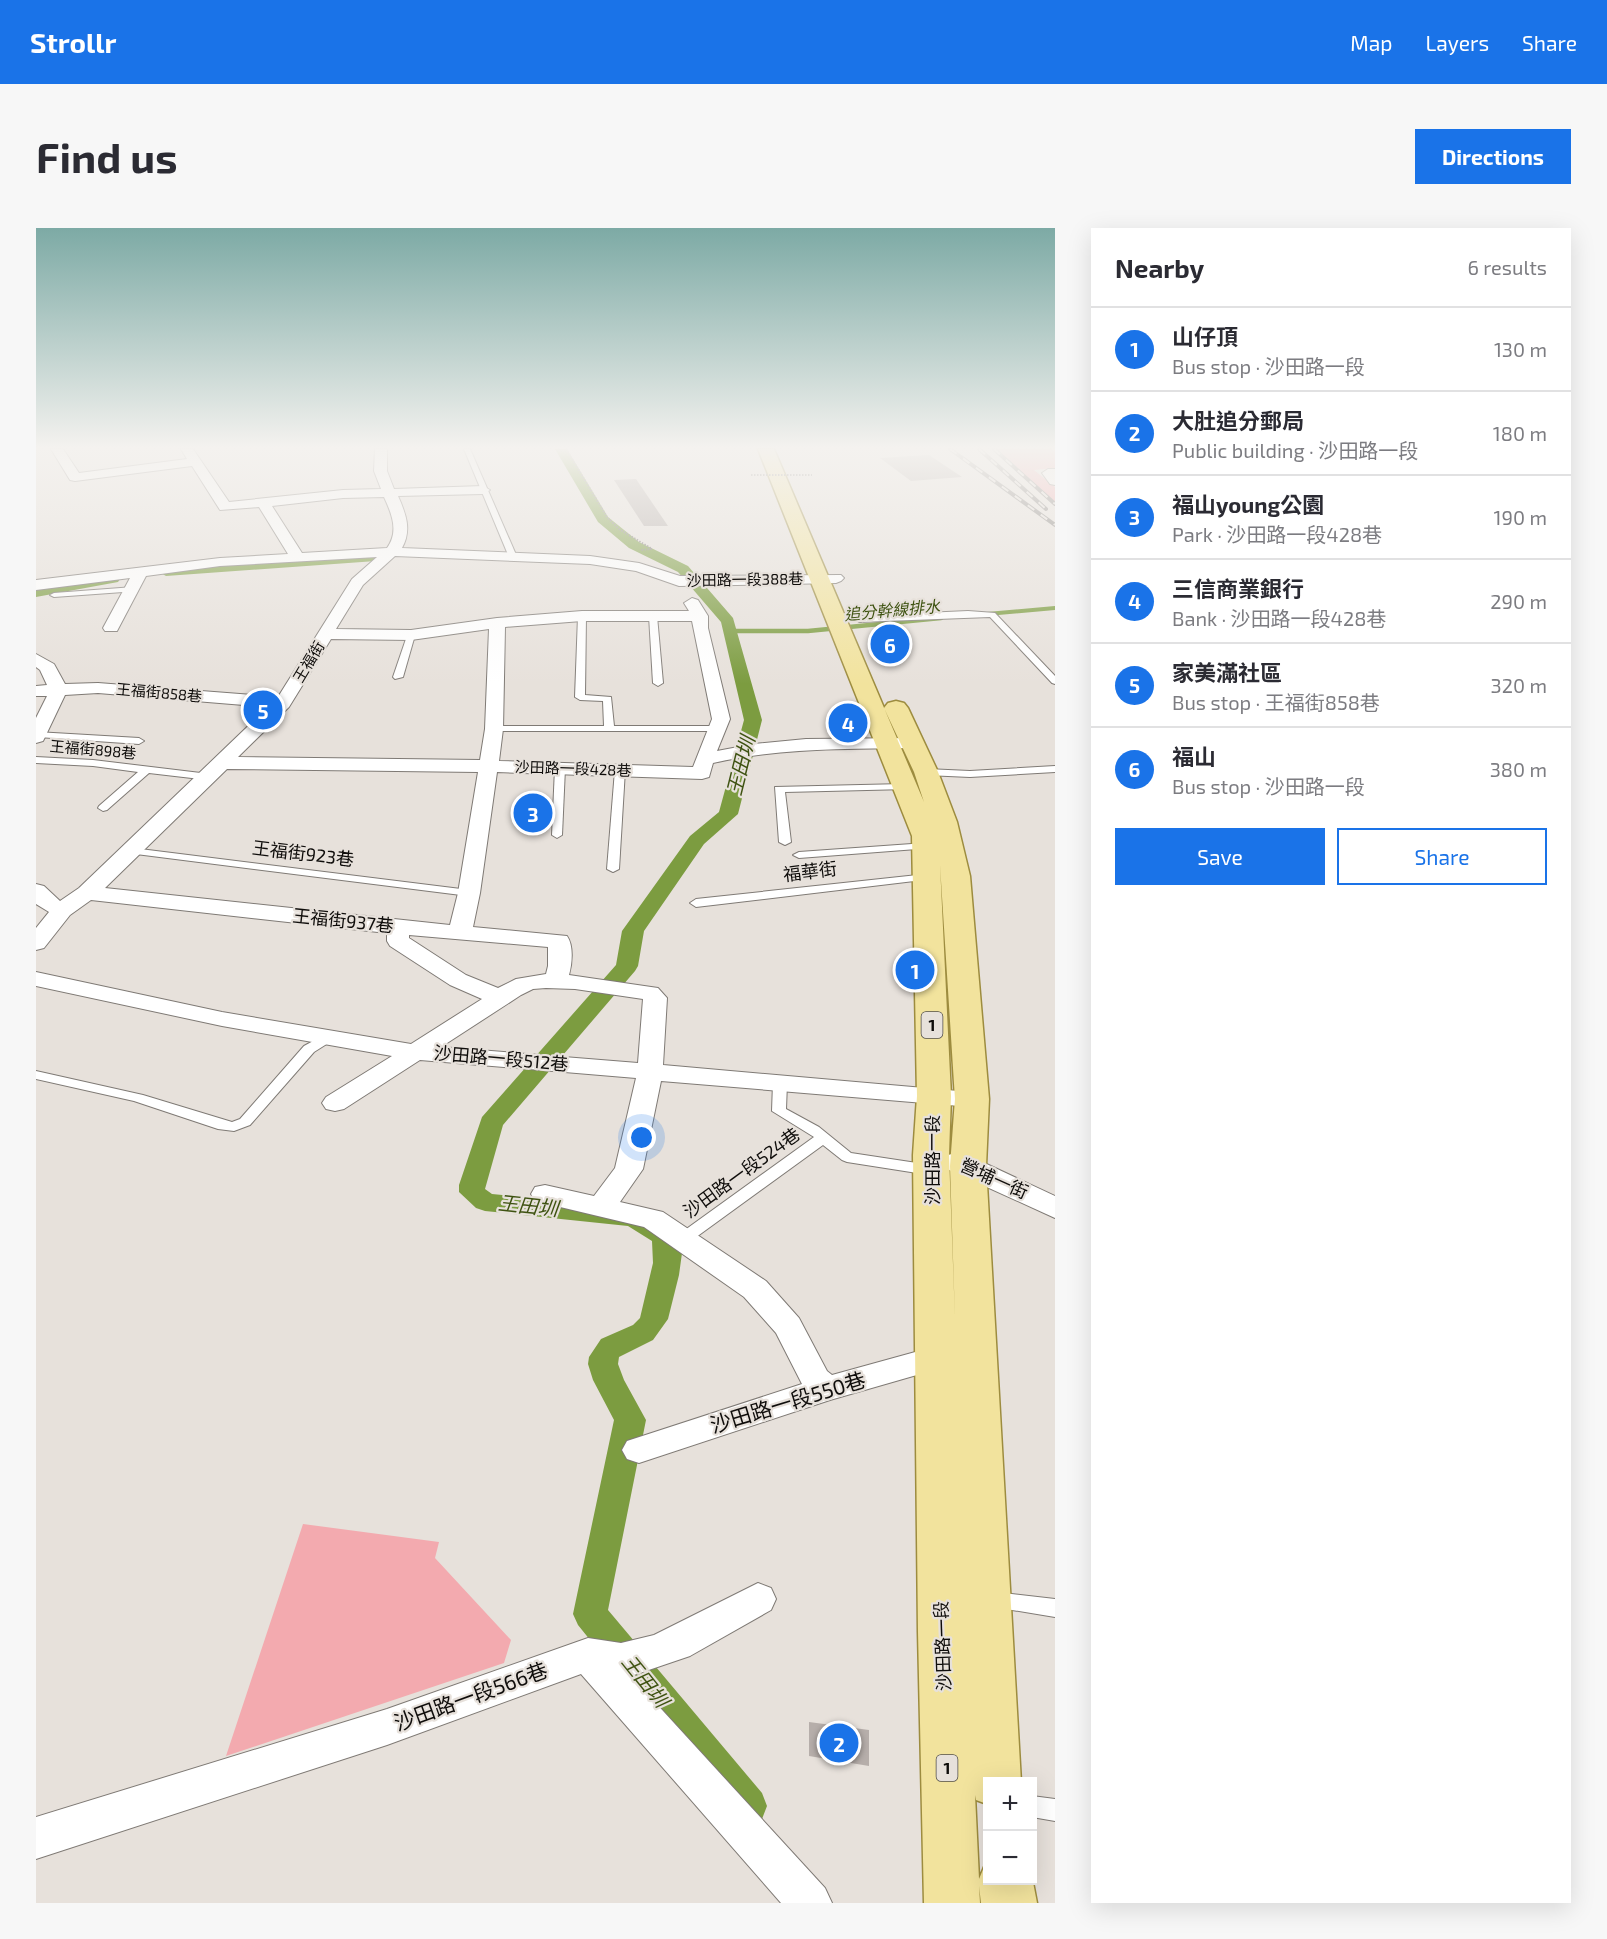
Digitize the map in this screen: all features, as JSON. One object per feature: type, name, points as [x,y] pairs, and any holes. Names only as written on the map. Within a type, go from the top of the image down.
[{"type":"main road","name":"沙田路一段","points":[[811,527],[827,578],[915,780],[944,822],[956,876],[972,1099],[968,1166],[995,1777]]},
{"type":"main road","name":"沙田路一段","points":[[827,578],[859,619],[899,743]]},
{"type":"main road","name":"沙田路一段","points":[[915,780],[925,836],[934,1096],[931,1163],[942,1632],[952,1903]]},
{"type":"main road","points":[[1007,1885],[1009,1903]]},
{"type":"street","points":[[278,527],[298,558]]},
{"type":"street","points":[[393,552],[401,527]]},
{"type":"street","name":"沙田路一段388巷","points":[[36,585],[138,580],[220,562],[393,552],[590,560],[639,567],[679,581],[827,578]]},
{"type":"street","name":"王福街","points":[[87,893],[283,703],[300,680],[358,581],[393,552]]},
{"type":"street","points":[[111,628],[138,580]]},
{"type":"street","points":[[679,581],[700,616],[700,628],[721,718],[704,759]]},
{"type":"street","points":[[326,634],[411,635],[497,623],[582,616],[700,616]]},
{"type":"street","points":[[460,932],[469,893],[494,729],[497,623]]},
{"type":"street","points":[[36,659],[48,668],[54,683],[59,688],[37,736]]},
{"type":"street","name":"王福街858巷","points":[[36,691],[59,688],[98,688],[283,703]]},
{"type":"street","name":"沙田路一段428巷","points":[[216,770],[487,766],[702,773],[704,759],[732,752],[836,743],[899,743]]},
{"type":"street","points":[[36,891],[48,904],[62,910]]},
{"type":"street","points":[[36,943],[62,910],[87,893]]},
{"type":"street","name":"王福街937巷","points":[[87,893],[398,927],[559,941],[560,966],[555,981]]},
{"type":"street","points":[[398,927],[398,941],[404,947],[458,980],[501,998]]},
{"type":"street","name":"沙田路一段512巷","points":[[36,979],[222,1019],[415,1052],[972,1099]]},
{"type":"street","points":[[335,1103],[373,1081],[513,988],[534,982],[555,981],[650,993],[655,998],[650,1071],[629,1168],[601,1207]]},
{"type":"street","name":"營埔一街","points":[[931,1163],[968,1166],[1055,1208]]},
{"type":"street","points":[[545,1194],[653,1218],[684,1239],[755,1289],[788,1326],[815,1379],[826,1389]]},
{"type":"street","name":"沙田路一段550巷","points":[[639,1450],[826,1389],[937,1358]]},
{"type":"street","points":[[588,1655],[623,1661],[654,1652],[723,1621],[758,1599]]},
{"type":"street","points":[[588,1655],[810,1903]]},
{"type":"street","name":"沙田路一段566巷","points":[[36,1838],[387,1727],[588,1655]]},
{"type":"lane","points":[[500,527],[513,557]]},
{"type":"lane","points":[[54,595],[138,580]]},
{"type":"lane","points":[[859,619],[959,614],[992,615],[1055,681]]},
{"type":"lane","points":[[582,616],[580,697],[608,699],[609,728]]},
{"type":"lane","points":[[653,616],[658,682]]},
{"type":"lane","points":[[398,677],[411,635]]},
{"type":"lane","points":[[494,729],[717,729]]},
{"type":"lane","points":[[37,736],[138,741]]},
{"type":"lane","name":"王福街898巷","points":[[36,760],[93,762],[146,771],[216,770]]},
{"type":"lane","points":[[557,835],[561,768]]},
{"type":"lane","points":[[785,842],[779,789],[1055,769]]},
{"type":"lane","points":[[613,869],[620,770]]},
{"type":"lane","name":"王福街898巷","points":[[103,808],[146,771]]},
{"type":"lane","name":"王福街923巷","points":[[132,851],[469,893]]},
{"type":"lane","points":[[799,855],[926,861]]},
{"type":"lane","name":"福華街","points":[[696,903],[926,861]]},
{"type":"lane","points":[[36,1075],[127,1095],[224,1126],[234,1127],[245,1122],[309,1049],[328,1036]]},
{"type":"lane","name":"沙田路一段524巷","points":[[780,1083],[780,1111],[823,1138],[847,1157],[931,1163]]},
{"type":"lane","name":"沙田路一段524巷","points":[[684,1239],[823,1138]]},
{"type":"lane","points":[[986,1599],[1055,1608]]},
{"type":"lane","points":[[1037,1807],[1055,1810]]},
{"type":"path","points":[[617,527],[652,549],[632,554],[632,558],[639,567]]},
{"type":"shaded area","points":[[303,1524],[439,1542],[435,1558],[511,1640],[504,1663],[226,1756]]},
{"type":"building","points":[[809,1722],[869,1730],[869,1766],[809,1756]]},
{"type":"waterway","name":"王田圳","points":[[613,527],[634,545],[683,569],[728,621],[753,720],[728,814],[697,840],[633,931],[627,966],[491,1123],[472,1185],[472,1192],[485,1202],[632,1217],[657,1229],[667,1244],[665,1275],[654,1319],[648,1328],[637,1336],[611,1346],[604,1357],[603,1364],[608,1380],[630,1420],[590,1614],[748,1806]]},
{"type":"waterway","points":[[166,572],[268,563],[371,558]]},
{"type":"waterway","points":[[36,593],[113,579]]},
{"type":"waterway","name":"追分幹線排水","points":[[987,614],[1055,608]]},
{"type":"waterway","name":"追分幹線排水","points":[[731,631],[808,631],[941,618]]},
{"type":"place","name":"福山","points":[[890,644]]},
{"type":"place","name":"家美滿社區","points":[[263,710]]},
{"type":"place","name":"三信商業銀行","points":[[848,723]]},
{"type":"place","name":"福山young公園","points":[[533,813]]},
{"type":"place","name":"山仔頂","points":[[915,970]]},
{"type":"place","name":"大肚追分郵局","points":[[839,1743]]}]
